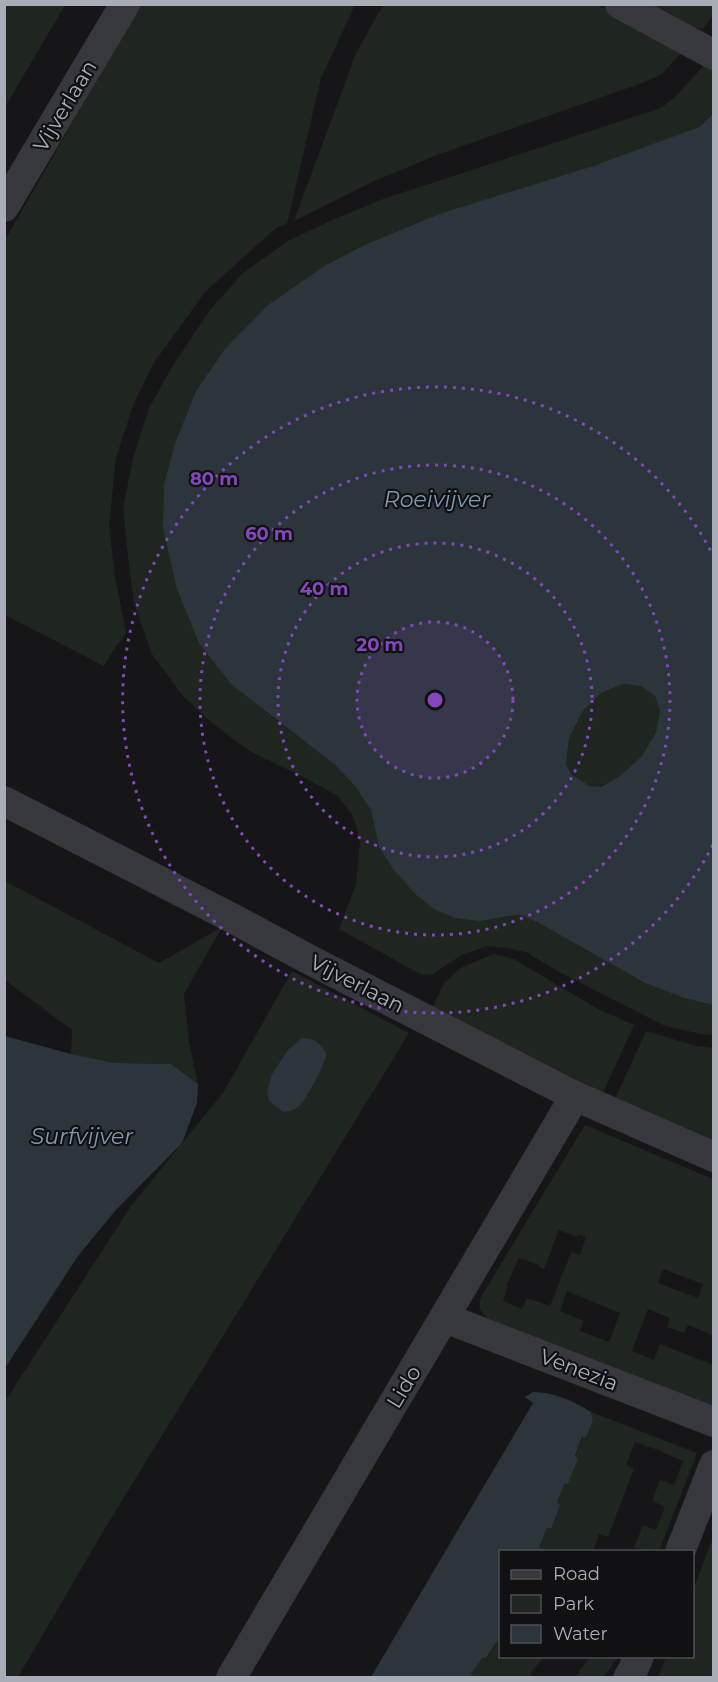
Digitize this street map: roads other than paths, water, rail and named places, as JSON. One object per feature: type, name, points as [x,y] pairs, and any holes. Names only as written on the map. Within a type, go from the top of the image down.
[{"type":"street","name":"Vijverlaan","points":[[4,207],[125,4]]},
{"type":"street","points":[[620,4],[714,56]]},
{"type":"street","name":"Vijverlaan","points":[[4,801],[575,1096],[714,1157]]},
{"type":"street","name":"Lido","points":[[231,1677],[575,1096]]},
{"type":"street","name":"Venezia","points":[[445,1318],[714,1422]]},
{"type":"street","points":[[680,1550],[714,1465]]},
{"type":"street","points":[[628,1677],[638,1658]]},
{"type":"water","name":"Roeivijver","points":[[713,114],[713,1005],[684,998],[645,983],[521,915],[480,921],[455,918],[434,909],[415,894],[393,869],[379,847],[371,810],[355,786],[335,765],[231,684],[199,643],[177,589],[163,528],[164,484],[175,443],[196,391],[225,349],[268,305],[324,266],[364,245],[442,213],[596,165],[699,127]],"holes":[[[623,684],[641,686],[655,696],[660,711],[656,732],[642,756],[620,776],[601,787],[590,786],[572,775],[566,765],[569,738],[583,711],[601,693]]]},
{"type":"water","name":"Surfvijver","points":[[5,1036],[115,1063],[171,1064],[198,1084],[197,1103],[182,1143],[115,1211],[78,1256],[5,1368]]},
{"type":"water","points":[[302,1038],[314,1040],[320,1044],[326,1053],[325,1059],[303,1102],[290,1111],[283,1112],[269,1101],[267,1091],[272,1074],[288,1050]]},
{"type":"water","points":[[533,1392],[556,1395],[591,1412],[593,1420],[586,1438],[582,1437],[575,1456],[578,1459],[568,1484],[565,1483],[557,1502],[560,1505],[551,1529],[547,1528],[539,1548],[543,1550],[499,1550],[499,1638],[486,1658],[483,1657],[471,1674],[473,1677],[371,1677],[533,1403],[525,1397]]}]
